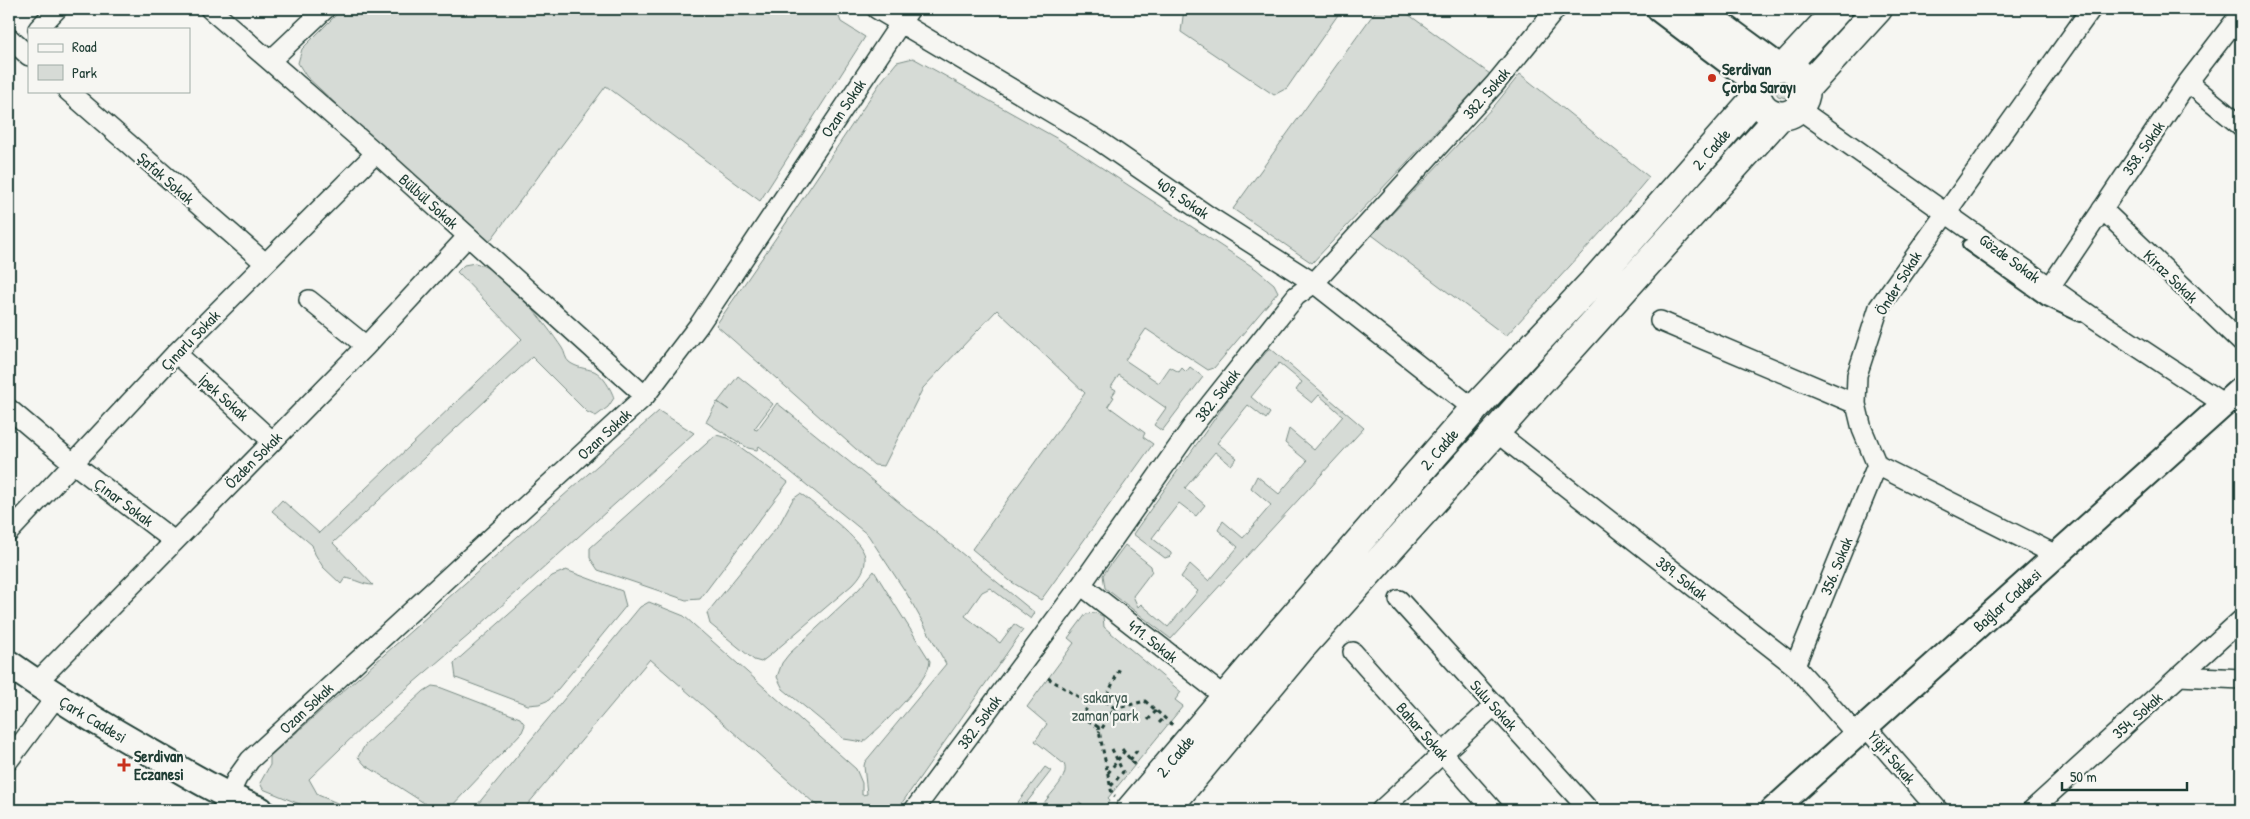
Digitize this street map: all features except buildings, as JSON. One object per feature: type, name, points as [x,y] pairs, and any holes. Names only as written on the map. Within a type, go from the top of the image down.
[{"type":"main road","points":[[1660,9],[1770,78],[1799,74],[1795,104],[1768,111],[1770,78],[1699,9]]},
{"type":"main road","name":"2. Cadde","points":[[1121,802],[1225,697],[1474,409],[1595,280],[1770,78],[1838,9]]},
{"type":"main road","name":"2. Cadde","points":[[1166,810],[1300,649],[1795,104],[1878,9]]},
{"type":"main road","name":"Çark Caddesi","points":[[9,664],[46,690],[225,804],[260,810]]},
{"type":"street","points":[[39,28],[57,9]]},
{"type":"street","name":"Bülbül Sokak","points":[[210,9],[376,153],[645,396]]},
{"type":"street","points":[[270,61],[324,9]]},
{"type":"street","name":"409. Sokak","points":[[877,9],[905,16],[1098,140],[1210,216],[1314,283],[1474,409]]},
{"type":"street","name":"382. Sokak","points":[[914,810],[1081,585],[1192,427],[1296,296],[1314,283],[1494,85],[1556,9]]},
{"type":"street","name":"Önder Sokak","points":[[1876,465],[1862,429],[1856,404],[1857,375],[1879,307],[2091,9]]},
{"type":"street","name":"358. Sokak","points":[[2050,287],[2188,82],[2241,13]]},
{"type":"street","name":"Ozan Sokak","points":[[225,804],[237,778],[250,760],[645,396],[699,325],[905,16]]},
{"type":"street","points":[[2188,82],[2241,126]]},
{"type":"street","name":"Şafak Sokak","points":[[69,92],[265,263]]},
{"type":"street","name":"Gözde Sokak","points":[[1795,104],[2091,316],[2224,404]]},
{"type":"street","name":"Çınarlı Sokak","points":[[9,532],[176,353],[376,153]]},
{"type":"street","name":"Kiraz Sokak","points":[[2102,210],[2241,342]]},
{"type":"street","name":"Özden Sokak","points":[[9,760],[46,690],[174,541],[366,346],[468,236]]},
{"type":"street","points":[[309,300],[366,346]]},
{"type":"street","points":[[1660,321],[1856,404]]},
{"type":"street","name":"İpek Sokak","points":[[176,353],[272,441]]},
{"type":"street","name":"Bağlar Caddesi","points":[[1773,810],[2241,389]]},
{"type":"street","name":"Çınar Sokak","points":[[9,410],[74,464],[174,541]]},
{"type":"street","name":"389. Sokak","points":[[1496,432],[1795,666],[1861,731]]},
{"type":"street","points":[[1876,465],[2056,555]]},
{"type":"street","name":"356. Sokak","points":[[1795,666],[1876,465]]},
{"type":"street","name":"411. Sokak","points":[[1081,585],[1225,697]]},
{"type":"street","name":"Sulu Sokak","points":[[1399,600],[1589,810]]},
{"type":"street","name":"354. Sokak","points":[[2032,810],[2241,620]]},
{"type":"street","name":"Bahar Sokak","points":[[1353,652],[1493,810]]},
{"type":"street","points":[[2180,676],[2241,679]]},
{"type":"street","points":[[1381,810],[1401,804],[1442,753],[1495,705]]},
{"type":"street","name":"Yiğit Sokak","points":[[1861,731],[1930,808]]},
{"type":"lane","points":[[1968,245],[2046,300],[2076,316],[2091,316]]},
{"type":"path","points":[[1104,702],[1121,666]]},
{"type":"path","points":[[1048,678],[1090,704]]},
{"type":"path","points":[[1121,802],[1110,787],[1098,726],[1082,716],[1095,695],[1114,708],[1145,701],[1170,722]]},
{"type":"path","points":[[1099,734],[1114,708]]},
{"type":"path","points":[[1148,720],[1156,711]]},
{"type":"path","points":[[1159,723],[1164,718]]},
{"type":"path","points":[[1110,787],[1123,772],[1112,749]]},
{"type":"path","points":[[1130,760],[1138,749]]},
{"type":"path","points":[[1108,773],[1124,750],[1134,766]]},
{"type":"path","points":[[1072,810],[1083,804]]},
{"type":"green space","points":[[342,9],[836,9],[841,22],[865,37],[760,201],[606,86],[487,245],[306,76],[298,63],[302,49]]},
{"type":"green space","points":[[1184,9],[1342,9],[1287,88],[1274,95],[1181,32]]},
{"type":"green space","points":[[1377,9],[1401,9],[1490,74],[1312,263],[1233,209]]},
{"type":"green space","points":[[913,58],[1058,139],[1256,269],[1274,284],[1278,292],[1214,368],[1208,370],[1146,329],[1125,360],[1159,383],[1170,367],[1179,372],[1182,368],[1186,372],[1190,367],[1203,377],[1162,431],[1154,425],[1166,408],[1119,375],[1111,387],[1116,390],[1108,406],[1145,433],[1143,437],[1153,444],[1041,600],[1010,581],[972,549],[1085,393],[997,310],[923,388],[884,466],[874,465],[716,325],[880,83],[897,62]]},
{"type":"green space","points":[[1520,74],[1649,177],[1506,336],[1372,235],[1495,105]]},
{"type":"green space","points":[[1797,79],[1790,99],[1778,96],[1774,89],[1775,81]]},
{"type":"green space","points":[[475,263],[499,275],[511,286],[546,325],[562,348],[568,361],[575,366],[597,373],[606,383],[614,398],[608,407],[596,416],[587,412],[532,357],[333,543],[373,585],[345,578],[341,584],[323,567],[312,545],[272,511],[282,500],[319,533],[522,339],[457,272],[464,265]]},
{"type":"green space","points":[[1270,348],[1364,428],[1171,639],[1105,588],[1103,575],[1125,545],[1151,566],[1152,571],[1133,596],[1138,607],[1141,604],[1168,627],[1198,591],[1181,577],[1190,564],[1209,581],[1238,547],[1218,530],[1223,521],[1243,538],[1271,505],[1251,488],[1257,476],[1279,494],[1307,461],[1285,443],[1289,429],[1314,450],[1343,416],[1319,395],[1312,403],[1296,390],[1302,382],[1279,363],[1251,397],[1270,413],[1266,419],[1248,405],[1217,443],[1237,458],[1231,465],[1215,452],[1185,488],[1205,505],[1196,516],[1179,503],[1152,538],[1171,553],[1171,556],[1165,558],[1133,534],[1242,380]]},
{"type":"green space","points":[[738,376],[773,404],[754,429],[757,430],[777,403],[1035,613],[1031,619],[990,588],[982,592],[965,616],[1000,643],[1014,624],[1023,630],[897,810],[822,810],[650,659],[523,810],[473,810],[640,607],[649,602],[684,616],[856,769],[862,783],[862,795],[867,794],[865,762],[946,664],[907,594],[868,535],[759,446],[757,450],[748,448],[706,422],[717,402],[729,410],[718,402]]},
{"type":"green space","points":[[659,411],[694,433],[469,635],[371,719],[309,779],[318,795],[347,807],[346,810],[314,810],[263,789],[260,783],[270,765],[270,756]]},
{"type":"green space","points":[[716,435],[728,438],[788,482],[700,599],[686,600],[598,570],[590,558],[590,548]]},
{"type":"green space","points":[[800,494],[849,533],[862,550],[865,557],[865,565],[860,576],[852,585],[761,662],[754,660],[710,624],[707,613],[780,523],[793,499]]},
{"type":"green space","points":[[566,570],[622,591],[626,606],[549,700],[539,704],[528,705],[456,678],[454,663],[552,576]]},
{"type":"green space","points":[[874,571],[930,661],[922,680],[913,692],[863,742],[844,739],[783,689],[777,677],[782,663],[789,654],[859,589]]},
{"type":"green space","name":"sakarya zaman park","points":[[1095,613],[1103,616],[1104,627],[1181,692],[1175,700],[1183,706],[1108,798],[1110,800],[1102,810],[1077,810],[1083,807],[1080,802],[1067,810],[1046,810],[1044,803],[1062,779],[1065,769],[1064,764],[1035,741],[1047,724],[1027,707],[1074,643],[1068,638],[1086,614]]},
{"type":"green space","points":[[432,686],[520,718],[525,725],[522,732],[448,810],[435,810],[365,765],[358,757],[365,745],[424,691]]},
{"type":"green space","points":[[1045,767],[1051,771],[1021,810],[1012,810]]},
{"type":"place","name":"Serdivan Çorba Sarayı","points":[[1712,78]]},
{"type":"place","name":"Serdivan Eczanesi","points":[[124,765]]}]
